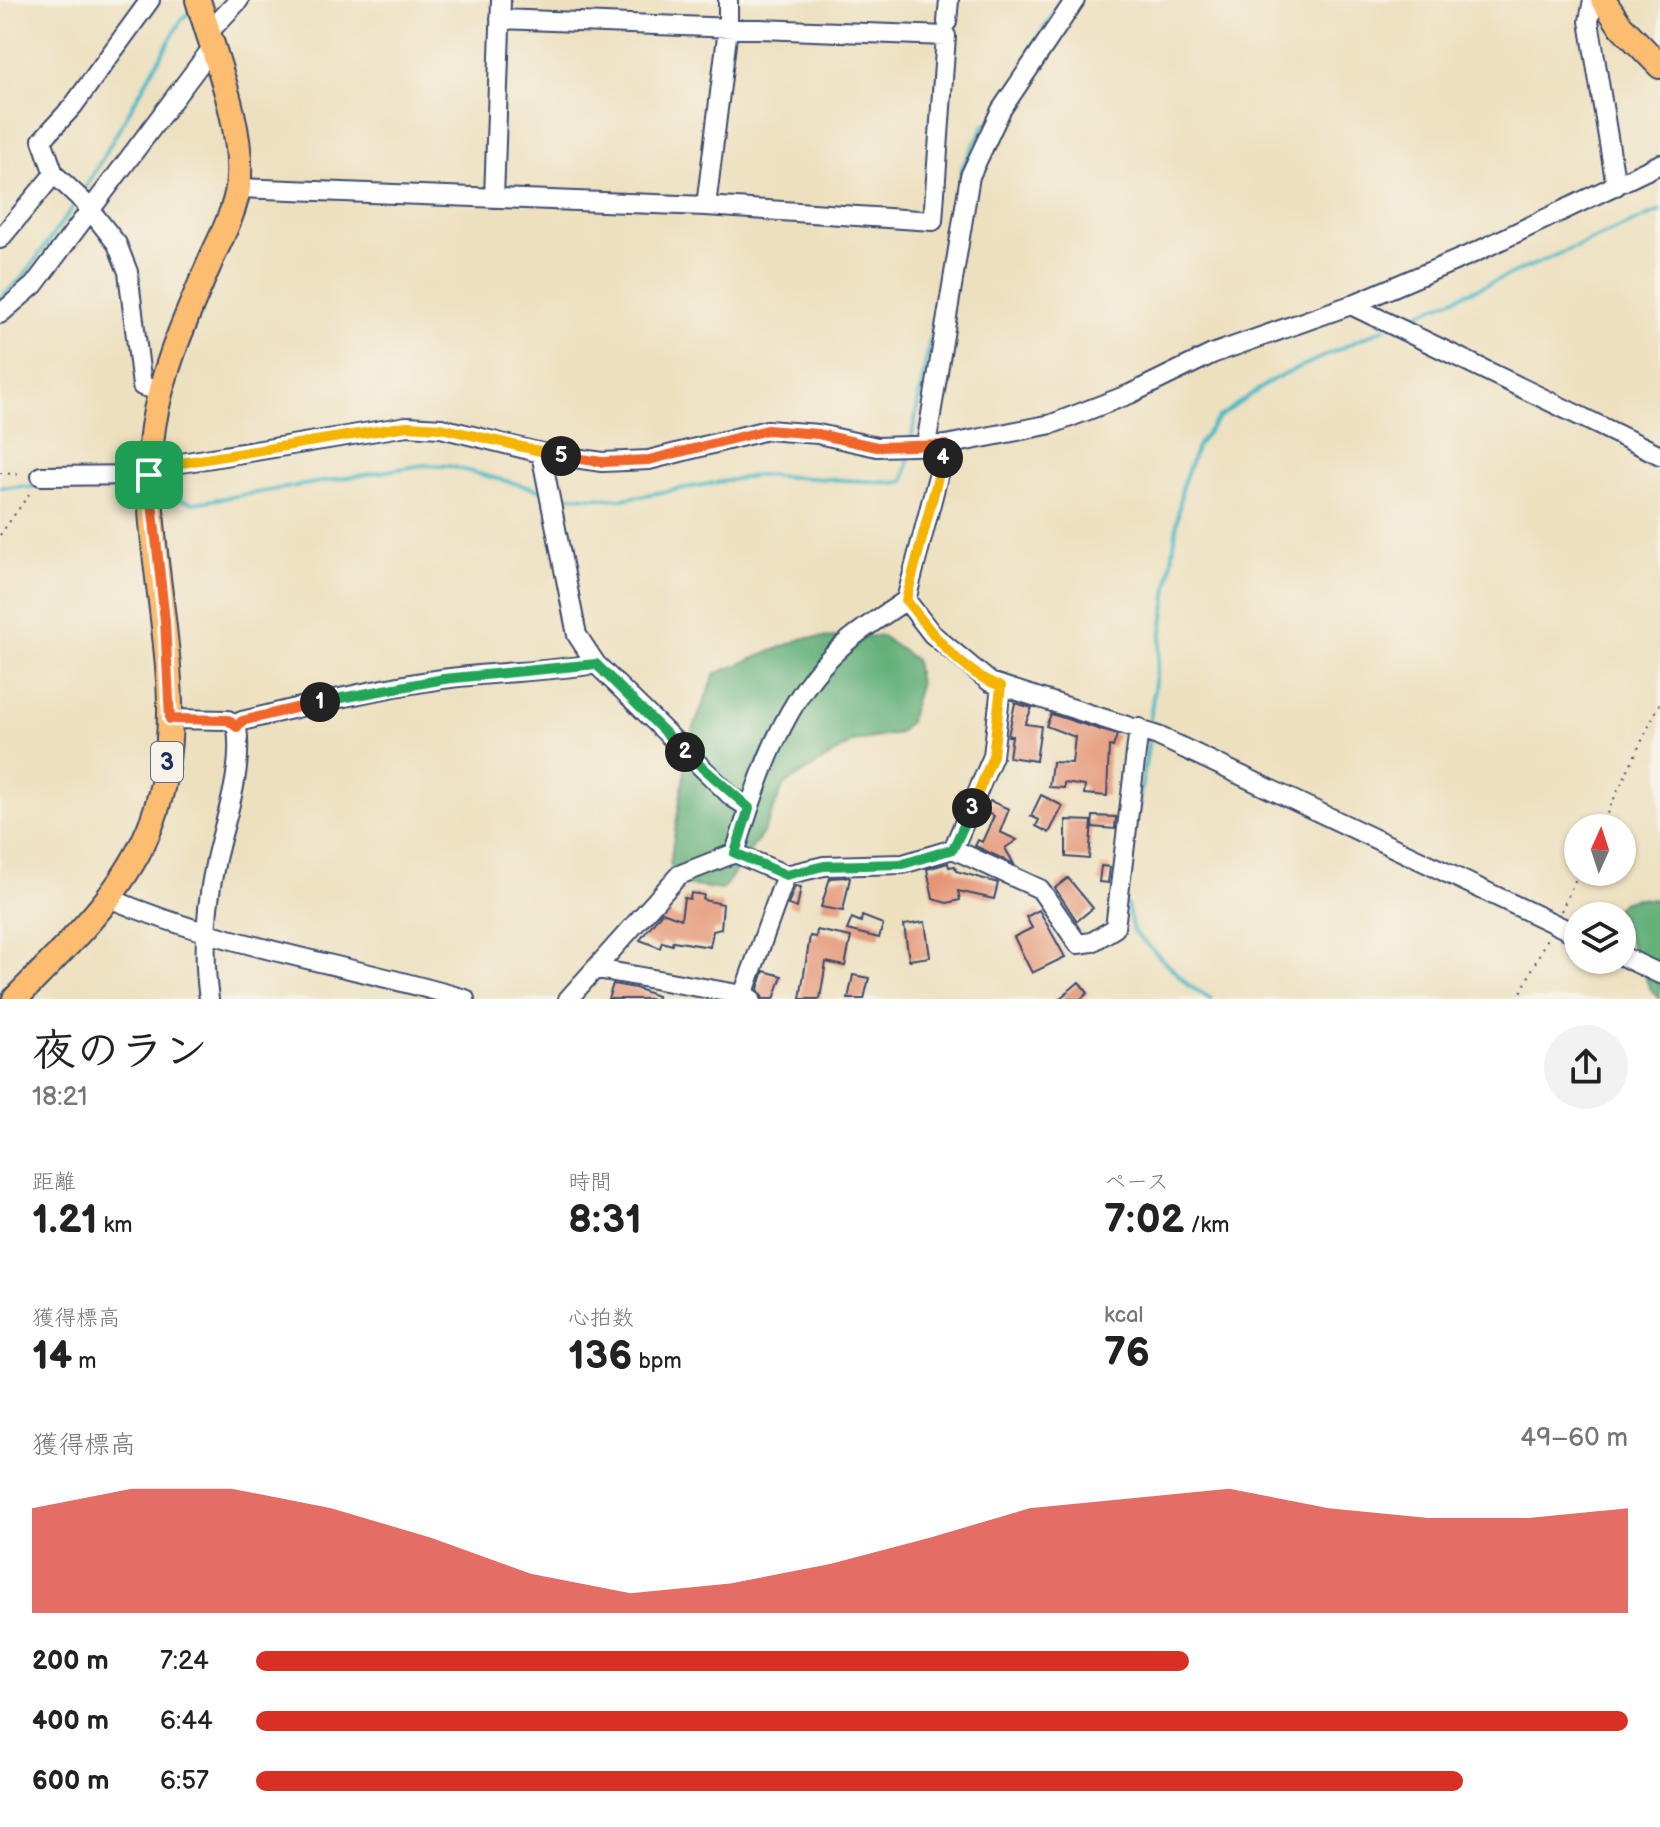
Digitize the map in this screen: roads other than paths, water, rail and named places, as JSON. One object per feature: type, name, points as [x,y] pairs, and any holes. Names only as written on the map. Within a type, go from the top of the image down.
[{"type":"main road","points":[[1603,0],[1620,25],[1660,66]]},
{"type":"main road","name":"3","points":[[15,999],[109,898],[141,847],[157,807],[166,768],[170,719],[165,621],[149,475],[160,391],[178,336],[226,226],[238,188],[231,112],[205,24]]},
{"type":"street","points":[[150,0],[73,106],[42,140],[54,174],[91,211],[117,244],[128,272],[142,386],[160,391]]},
{"type":"street","points":[[0,314],[34,285],[91,211],[205,24],[239,0]]},
{"type":"street","points":[[706,206],[728,28],[728,0]]},
{"type":"street","points":[[947,22],[949,0]]},
{"type":"street","points":[[926,445],[970,176],[1001,110],[1075,0]]},
{"type":"street","points":[[1593,0],[1589,21],[1616,186]]},
{"type":"street","points":[[238,188],[489,198],[706,206],[933,221],[946,36],[728,28],[501,9],[489,198]]},
{"type":"street","points":[[41,476],[149,475],[175,464],[407,426],[441,428],[541,453],[602,462],[649,460],[767,430],[818,434],[877,447],[946,445],[1052,424],[1130,394],[1212,354],[1351,305],[1476,252],[1660,164]]},
{"type":"street","points":[[0,239],[54,174]]},
{"type":"street","points":[[1351,305],[1660,455]]},
{"type":"street","points":[[735,853],[749,808],[794,703],[840,647],[906,600],[946,445]]},
{"type":"street","points":[[541,453],[577,635],[596,664],[732,797],[749,808]]},
{"type":"street","points":[[906,600],[932,634],[956,657],[990,682],[1139,728],[1564,928]]},
{"type":"street","points":[[209,999],[203,963],[205,933],[216,863],[238,773],[237,727],[242,721],[341,696],[444,679],[596,664]]},
{"type":"street","points":[[953,849],[993,756],[1001,686]]},
{"type":"street","points":[[170,719],[228,720],[237,727]]},
{"type":"street","points":[[568,999],[679,875],[735,853],[786,875],[824,866],[903,864],[953,849],[1040,889],[1078,944],[1108,935],[1115,928],[1139,728]]},
{"type":"street","points":[[597,969],[747,997],[786,875]]},
{"type":"street","points":[[109,898],[164,921],[283,956],[380,974],[465,999]]},
{"type":"street","points":[[1636,963],[1660,974]]},
{"type":"street","points":[[0,995],[7,999]]},
{"type":"waterway","points":[[1029,52],[1062,0]]},
{"type":"waterway","points":[[82,194],[182,19],[193,10]]},
{"type":"waterway","points":[[911,441],[962,168],[985,124]]},
{"type":"waterway","points":[[0,298],[24,276],[77,201]]},
{"type":"waterway","points":[[1401,321],[1660,211]]},
{"type":"waterway","points":[[1149,726],[1182,487],[1197,446],[1219,417],[1272,380],[1385,328]]},
{"type":"waterway","points":[[556,495],[622,499],[760,475],[894,483],[904,481],[910,453]]},
{"type":"waterway","points":[[160,495],[194,503],[423,465],[449,466],[544,491]]},
{"type":"waterway","points":[[0,487],[129,486],[140,489]]},
{"type":"waterway","points":[[1138,809],[1149,739]]},
{"type":"waterway","points":[[1127,905],[1133,931],[1191,987],[1211,999]]}]
